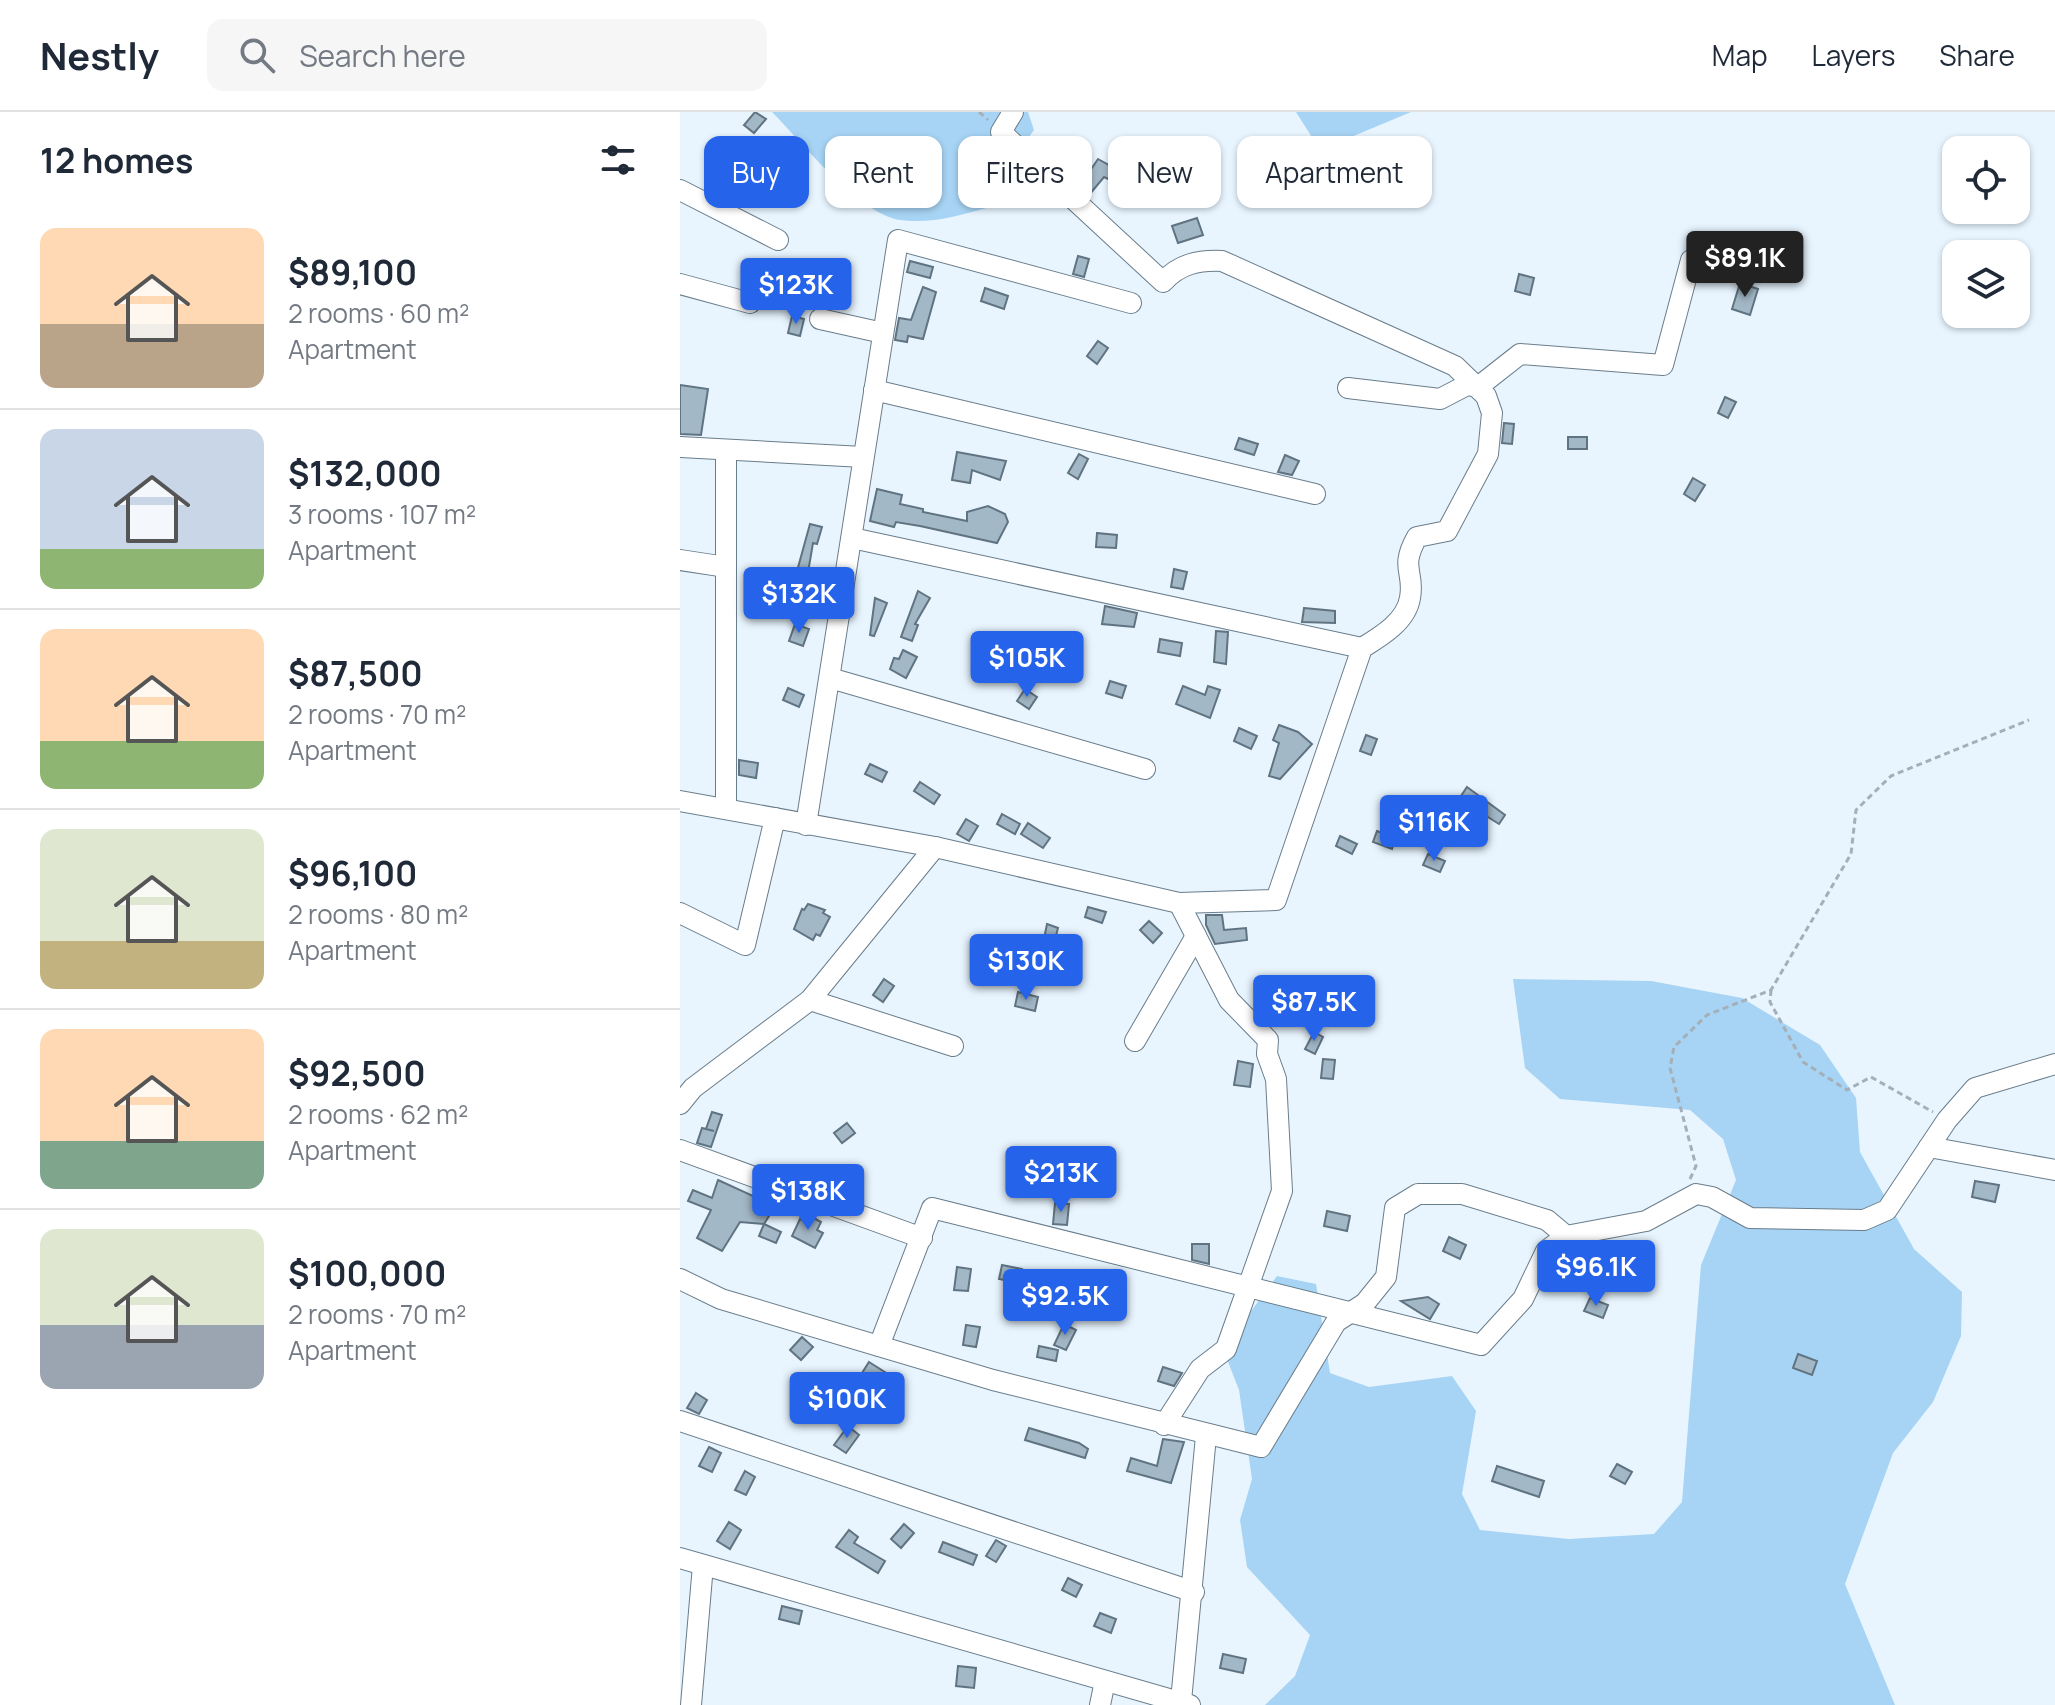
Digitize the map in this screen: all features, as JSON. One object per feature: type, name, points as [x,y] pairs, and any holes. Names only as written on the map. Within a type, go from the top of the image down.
[{"type":"street","points":[[680,801],[935,847],[1179,903],[1276,900],[1362,648],[1390,631],[1410,599],[1406,557],[1417,537],[1447,531],[1488,454],[1492,413],[1486,396],[1455,366],[1222,261],[1199,260],[1172,271],[1163,282],[1001,132],[1013,112]]},
{"type":"street","points":[[680,190],[778,240]]},
{"type":"street","points":[[806,825],[898,240],[1131,303]]},
{"type":"street","points":[[1348,388],[1440,399],[1467,385],[1478,387],[1520,354],[1663,365],[1691,260]]},
{"type":"street","points":[[680,284],[750,303]]},
{"type":"street","points":[[820,319],[883,333]]},
{"type":"street","points":[[874,390],[1315,494]]},
{"type":"street","points":[[680,447],[863,457]]},
{"type":"street","points":[[726,451],[726,808]]},
{"type":"street","points":[[852,538],[1362,648]]},
{"type":"street","points":[[680,560],[726,567]]},
{"type":"street","points":[[830,678],[1145,769]]},
{"type":"street","points":[[680,913],[745,945],[775,818]]},
{"type":"street","points":[[680,1104],[693,1088],[810,1000],[935,847]]},
{"type":"street","points":[[1164,1425],[1200,1369],[1226,1349],[1282,1191],[1276,1079],[1267,1054],[1268,1040],[1229,1000],[1179,903]]},
{"type":"street","points":[[1135,1041],[1196,936]]},
{"type":"street","points":[[810,1000],[953,1046]]},
{"type":"street","points":[[879,1346],[932,1208],[1481,1345],[1523,1299],[1546,1251],[1566,1236],[1646,1221],[1696,1194],[1712,1197],[1750,1218],[1864,1220],[1887,1210],[1947,1120],[1975,1088],[2055,1064]]},
{"type":"street","points":[[1929,1147],[2055,1170]]},
{"type":"street","points":[[680,1150],[922,1238]]},
{"type":"street","points":[[680,1279],[721,1299],[879,1346],[1164,1425],[1261,1447],[1336,1322],[1365,1303],[1386,1277],[1395,1208],[1418,1194],[1462,1194],[1547,1220],[1566,1236]]},
{"type":"street","points":[[680,1421],[1194,1592]]},
{"type":"street","points":[[680,1558],[1186,1703],[1206,1436]]},
{"type":"street","points":[[691,1705],[703,1565]]},
{"type":"street","points":[[1100,1705],[1105,1681]]},
{"type":"path","points":[[1947,1120],[1871,1077],[1847,1090],[1803,1062],[1770,1002],[1771,990],[1851,854],[1856,810],[1891,776],[2029,720]]},
{"type":"path","points":[[1678,1204],[1696,1166],[1670,1068],[1674,1047],[1707,1015],[1771,990]]},
{"type":"shaded area","points":[[772,112],[1028,112],[1034,130],[1030,136],[958,136],[958,208],[986,208],[922,221],[900,220],[872,208],[942,208],[942,136],[825,136],[825,168],[809,153],[809,136],[794,136]]},
{"type":"shaded area","points":[[1296,112],[1411,112],[1354,136],[1311,136]]},
{"type":"shaded area","points":[[1513,979],[1651,981],[1742,998],[1820,1045],[1856,1098],[1860,1152],[1914,1249],[1962,1292],[1961,1336],[1933,1402],[1893,1453],[1845,1584],[1895,1705],[1265,1705],[1295,1676],[1310,1635],[1247,1567],[1240,1520],[1252,1479],[1239,1390],[1223,1349],[1277,1276],[1316,1284],[1330,1373],[1369,1387],[1452,1376],[1476,1411],[1462,1494],[1480,1530],[1569,1539],[1654,1534],[1682,1502],[1701,1265],[1736,1180],[1723,1139],[1690,1110],[1560,1099],[1525,1068]]},
{"type":"building","points":[[755,112],[766,119],[754,133],[744,125]]},
{"type":"building","points":[[1098,159],[1108,165],[1108,179],[1104,177],[1092,191],[1092,168]]},
{"type":"building","points":[[1197,218],[1203,235],[1178,243],[1172,226]]},
{"type":"building","points":[[1078,256],[1089,259],[1084,277],[1073,274]]},
{"type":"building","points":[[910,261],[933,267],[930,278],[907,272]]},
{"type":"building","points":[[1519,274],[1534,278],[1530,295],[1515,291]]},
{"type":"building","points":[[1740,283],[1758,289],[1750,315],[1732,309]]},
{"type":"building","points":[[923,287],[936,292],[923,339],[908,336],[907,342],[895,340],[899,318],[911,320]]},
{"type":"building","points":[[985,288],[1008,296],[1004,309],[981,301]]},
{"type":"building","points":[[792,316],[804,319],[800,336],[788,333]]},
{"type":"building","points":[[1098,341],[1108,348],[1097,364],[1087,356]]},
{"type":"building","points":[[680,385],[708,389],[701,435],[680,434]]},
{"type":"building","points":[[1725,397],[1736,402],[1728,418],[1718,413]]},
{"type":"building","points":[[1504,423],[1514,424],[1512,444],[1502,443]]},
{"type":"building","points":[[1568,437],[1587,437],[1587,449],[1568,449]]},
{"type":"building","points":[[1239,438],[1258,444],[1254,455],[1235,449]]},
{"type":"building","points":[[957,452],[1006,461],[1000,480],[972,470],[970,483],[952,480]]},
{"type":"building","points":[[1079,454],[1088,459],[1078,479],[1068,473]]},
{"type":"building","points":[[1285,455],[1299,461],[1292,475],[1278,472]]},
{"type":"building","points":[[1693,478],[1705,485],[1695,501],[1684,494]]},
{"type":"building","points":[[877,489],[902,495],[900,504],[923,509],[923,512],[967,521],[967,512],[988,506],[1005,514],[1008,522],[997,543],[920,526],[896,522],[894,527],[870,521]]},
{"type":"building","points":[[810,524],[822,527],[817,544],[813,543],[806,584],[794,582]]},
{"type":"building","points":[[1097,533],[1117,535],[1116,548],[1096,547]]},
{"type":"building","points":[[1174,569],[1187,572],[1183,589],[1171,587]]},
{"type":"building","points":[[918,591],[930,598],[915,624],[918,625],[912,641],[901,637]]},
{"type":"building","points":[[875,598],[887,603],[874,636],[870,635]]},
{"type":"building","points":[[1105,606],[1137,613],[1134,627],[1102,624]]},
{"type":"building","points":[[1304,608],[1335,611],[1335,623],[1302,622]]},
{"type":"building","points":[[795,624],[809,629],[803,646],[789,641]]},
{"type":"building","points":[[1216,631],[1228,632],[1226,664],[1214,662]]},
{"type":"building","points":[[1160,639],[1182,643],[1180,656],[1158,652]]},
{"type":"building","points":[[903,650],[917,657],[906,678],[890,669],[894,658],[899,659]]},
{"type":"building","points":[[1110,681],[1126,686],[1122,698],[1106,693]]},
{"type":"building","points":[[1183,686],[1205,695],[1208,686],[1220,690],[1210,718],[1176,704]]},
{"type":"building","points":[[788,688],[804,695],[799,707],[783,700]]},
{"type":"building","points":[[1025,689],[1037,697],[1029,709],[1017,701]]},
{"type":"building","points":[[1279,725],[1298,732],[1312,744],[1280,779],[1269,776],[1279,743],[1273,740]]},
{"type":"building","points":[[1239,728],[1257,736],[1251,749],[1234,741]]},
{"type":"building","points":[[1366,735],[1377,739],[1371,755],[1360,751]]},
{"type":"building","points":[[739,760],[758,763],[756,778],[739,775]]},
{"type":"building","points":[[870,764],[887,772],[882,782],[865,774]]},
{"type":"building","points":[[920,782],[940,795],[934,804],[914,791]]},
{"type":"building","points":[[1467,787],[1505,815],[1499,824],[1459,799]]},
{"type":"building","points":[[1002,814],[1020,824],[1015,834],[997,824]]},
{"type":"building","points":[[966,819],[978,826],[969,841],[957,834]]},
{"type":"building","points":[[1028,823],[1050,838],[1043,848],[1021,834]]},
{"type":"building","points":[[1377,831],[1395,838],[1392,849],[1373,842]]},
{"type":"building","points":[[1340,836],[1357,844],[1352,854],[1336,846]]},
{"type":"building","points":[[1428,854],[1445,861],[1440,872],[1423,865]]},
{"type":"building","points":[[808,904],[825,910],[823,913],[830,917],[820,936],[816,934],[813,940],[794,929],[802,909]]},
{"type":"building","points":[[1088,907],[1106,912],[1102,923],[1085,917]]},
{"type":"building","points":[[1206,915],[1222,915],[1224,930],[1246,928],[1247,940],[1215,944],[1206,925]]},
{"type":"building","points":[[1149,921],[1162,933],[1153,943],[1140,930]]},
{"type":"building","points":[[1047,924],[1058,928],[1052,951],[1056,952],[1053,969],[1046,970],[1038,968]]},
{"type":"building","points":[[884,979],[894,986],[883,1002],[873,995]]},
{"type":"building","points":[[1018,992],[1038,997],[1035,1011],[1015,1006]]},
{"type":"building","points":[[1314,1032],[1323,1037],[1315,1054],[1305,1049]]},
{"type":"building","points":[[1323,1059],[1335,1060],[1333,1079],[1321,1078]]},
{"type":"building","points":[[1238,1061],[1253,1064],[1250,1087],[1234,1085]]},
{"type":"building","points":[[712,1112],[722,1115],[711,1147],[697,1143],[702,1128],[706,1129]]},
{"type":"building","points":[[847,1123],[855,1133],[842,1143],[834,1133]]},
{"type":"building","points":[[718,1180],[764,1201],[767,1195],[779,1200],[764,1224],[740,1222],[722,1251],[697,1238],[711,1210],[688,1201],[693,1190],[712,1198]]},
{"type":"building","points":[[1975,1181],[1999,1185],[1995,1202],[1972,1197]]},
{"type":"building","points":[[1055,1203],[1069,1204],[1067,1225],[1053,1224]]},
{"type":"building","points":[[1327,1211],[1350,1216],[1347,1231],[1324,1226]]},
{"type":"building","points":[[810,1216],[821,1222],[817,1230],[823,1233],[815,1248],[792,1236],[800,1219],[807,1222]]},
{"type":"building","points":[[764,1224],[781,1232],[776,1243],[759,1236]]},
{"type":"building","points":[[1449,1237],[1466,1245],[1460,1259],[1443,1251]]},
{"type":"building","points":[[1192,1244],[1209,1244],[1209,1264],[1192,1260]]},
{"type":"building","points":[[1002,1265],[1022,1269],[1019,1283],[999,1279]]},
{"type":"building","points":[[957,1267],[971,1269],[968,1291],[954,1290]]},
{"type":"building","points":[[1428,1297],[1439,1304],[1430,1319],[1401,1301]]},
{"type":"building","points":[[1590,1298],[1608,1305],[1603,1318],[1584,1311]]},
{"type":"building","points":[[1064,1324],[1076,1330],[1066,1350],[1054,1345]]},
{"type":"building","points":[[966,1325],[980,1327],[976,1347],[963,1345]]},
{"type":"building","points":[[802,1337],[813,1347],[801,1360],[790,1350]]},
{"type":"building","points":[[1039,1346],[1058,1350],[1056,1361],[1037,1357]]},
{"type":"building","points":[[1798,1354],[1817,1361],[1812,1375],[1793,1368]]},
{"type":"building","points":[[869,1362],[888,1374],[871,1401],[852,1389]]},
{"type":"building","points":[[1163,1367],[1182,1373],[1174,1386],[1158,1381]]},
{"type":"building","points":[[696,1393],[707,1400],[699,1414],[687,1408]]},
{"type":"building","points":[[848,1426],[859,1435],[846,1453],[834,1445]]},
{"type":"building","points":[[1029,1428],[1079,1443],[1088,1449],[1085,1458],[1025,1440]]},
{"type":"building","points":[[1163,1439],[1184,1442],[1171,1483],[1127,1471],[1131,1458],[1157,1466]]},
{"type":"building","points":[[709,1447],[721,1453],[712,1472],[699,1466]]},
{"type":"building","points":[[1617,1464],[1632,1472],[1625,1484],[1610,1476]]},
{"type":"building","points":[[1497,1466],[1544,1481],[1539,1497],[1492,1481]]},
{"type":"building","points":[[745,1471],[755,1477],[746,1495],[735,1490]]},
{"type":"building","points":[[729,1522],[741,1530],[730,1549],[717,1541]]},
{"type":"building","points":[[904,1524],[914,1533],[901,1548],[891,1539]]},
{"type":"building","points":[[849,1530],[858,1537],[854,1543],[885,1561],[878,1573],[836,1547]]},
{"type":"building","points":[[996,1540],[1006,1546],[996,1562],[986,1556]]},
{"type":"building","points":[[943,1542],[977,1555],[973,1565],[939,1552]]},
{"type":"building","points":[[1068,1578],[1082,1585],[1076,1597],[1062,1590]]},
{"type":"building","points":[[782,1606],[802,1611],[799,1624],[779,1619]]},
{"type":"building","points":[[1100,1613],[1116,1619],[1111,1633],[1094,1626]]},
{"type":"building","points":[[1223,1654],[1246,1659],[1243,1673],[1220,1668]]},
{"type":"building","points":[[958,1666],[976,1668],[974,1688],[956,1686]]}]
